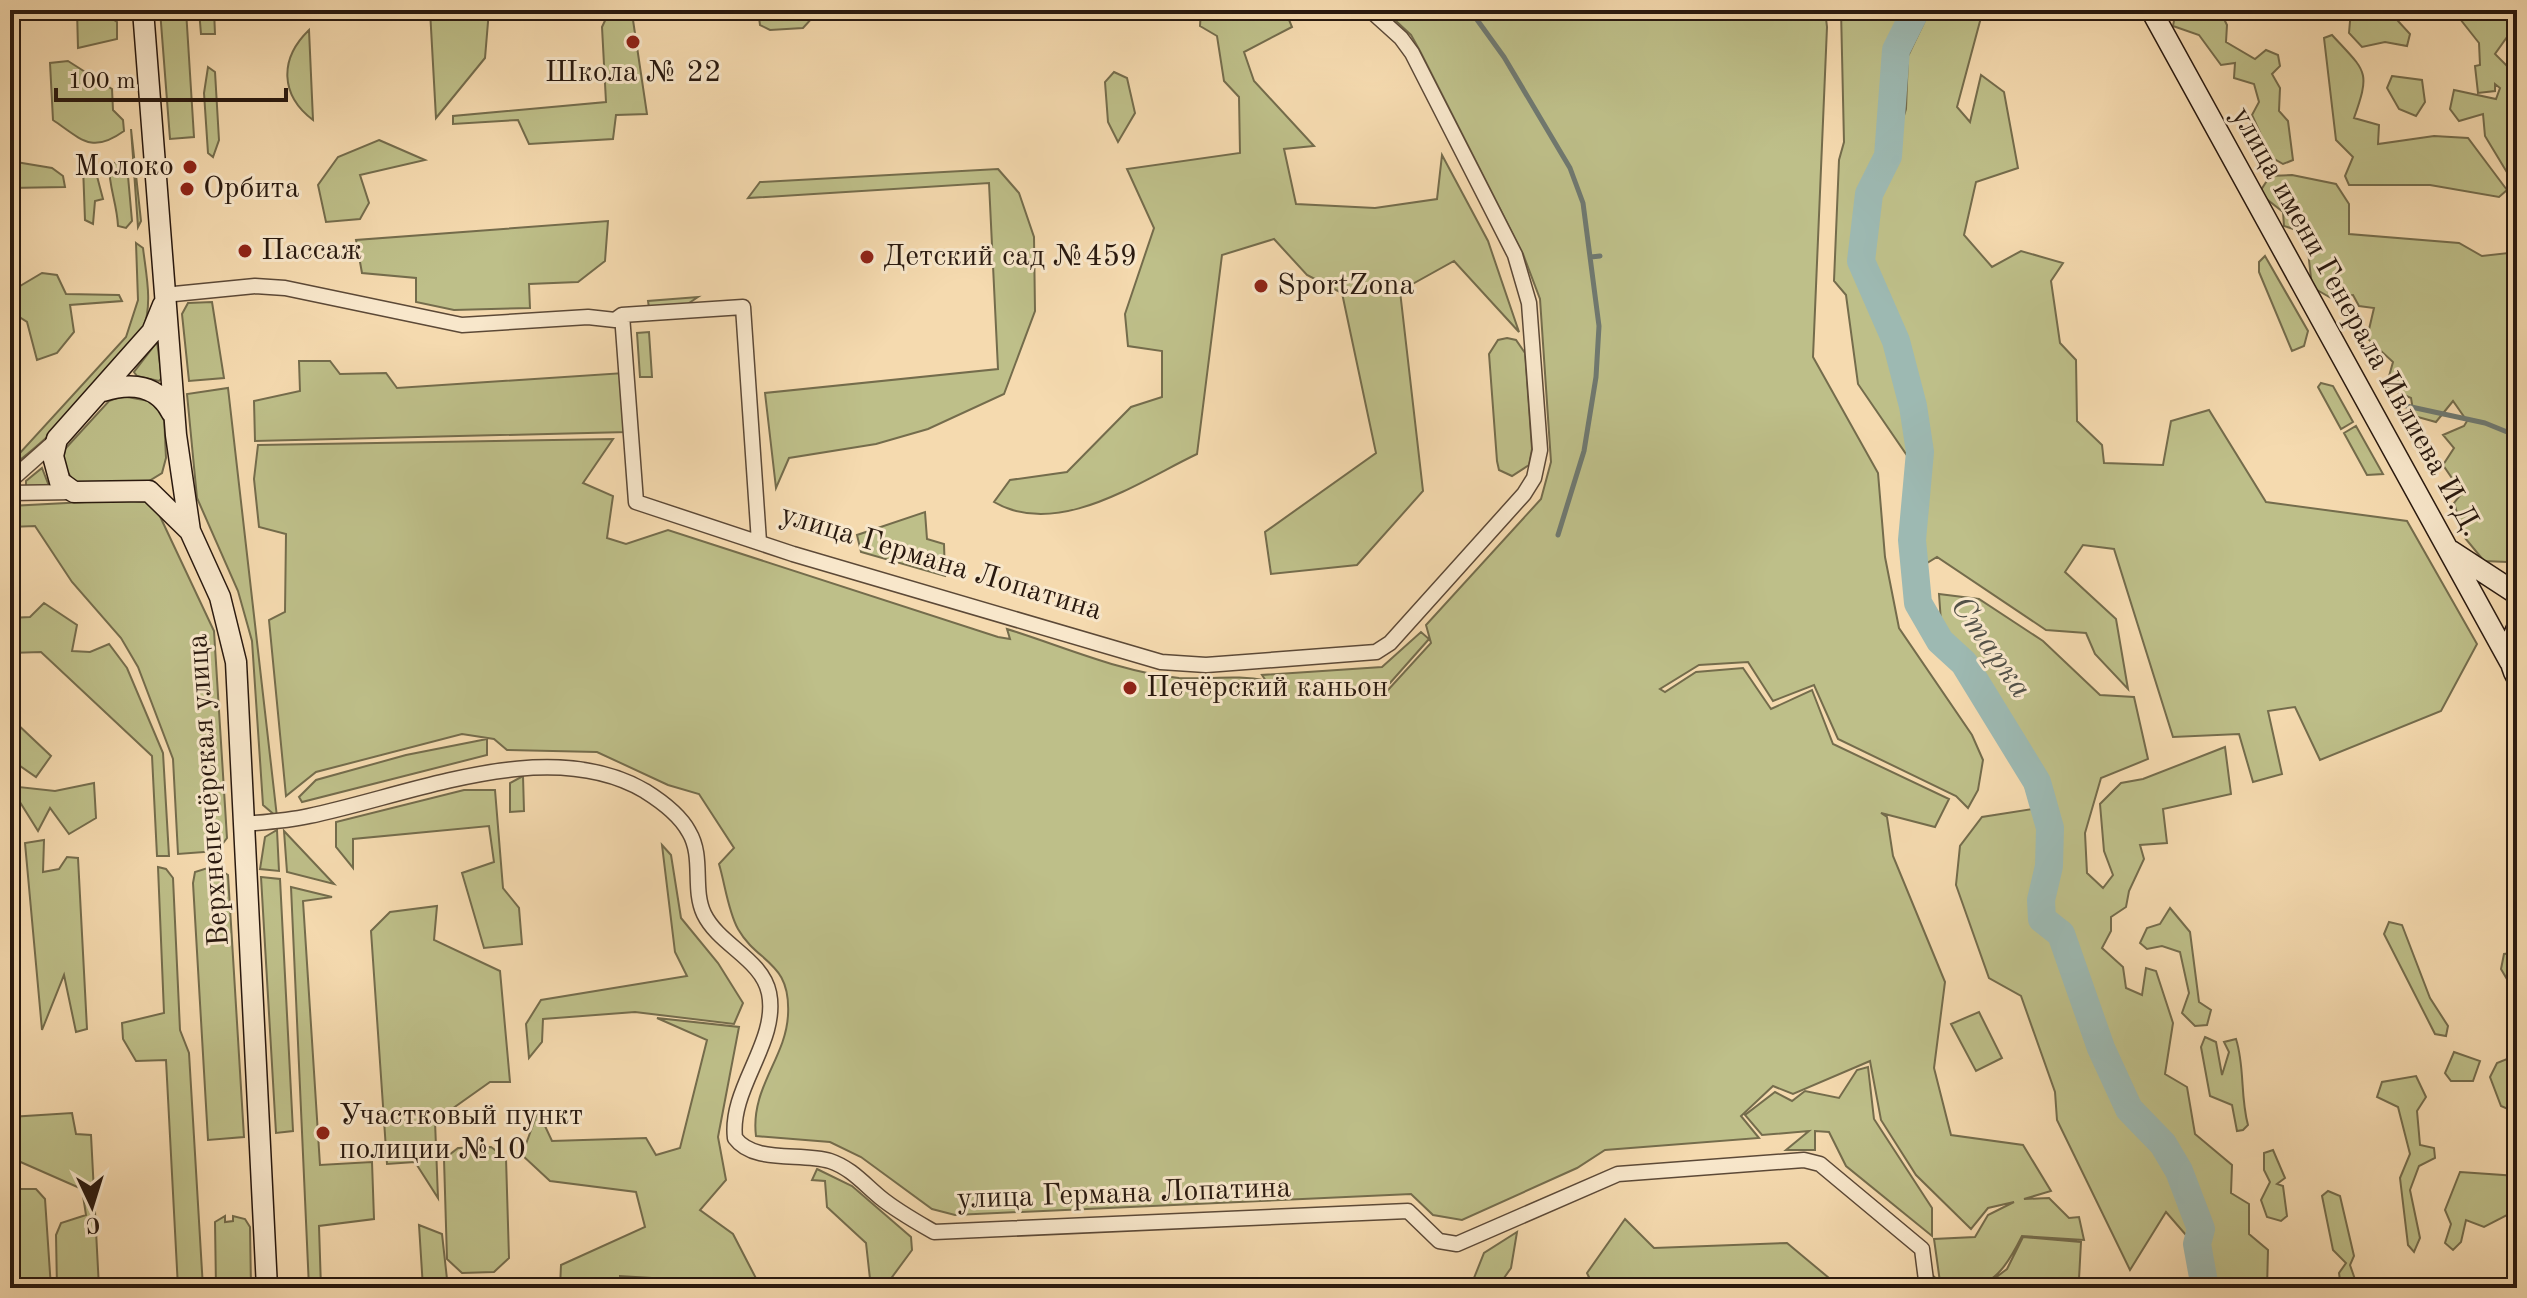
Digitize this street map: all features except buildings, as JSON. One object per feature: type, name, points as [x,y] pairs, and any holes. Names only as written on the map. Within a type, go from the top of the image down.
[{"type":"street","name":"Верхнепечёрская улица","points":[[143,10],[179,455],[190,531],[231,629],[236,662],[267,1288]]},
{"type":"street","name":"улица Германа Лопатина","points":[[164,298],[215,289],[285,288],[462,325],[588,317],[615,320],[622,315],[743,307],[759,542],[1161,662],[1206,665],[1376,652],[1390,643],[1524,494],[1538,465],[1531,325],[1515,255],[1412,53],[1401,38],[1370,10]]},
{"type":"street","name":"улица имени Генерала Ивлиева И.Д.","points":[[2151,10],[2514,670]]},
{"type":"street","points":[[10,481],[35,463],[103,391],[152,332],[164,298]]},
{"type":"street","points":[[622,315],[636,502],[759,542]]},
{"type":"street","points":[[103,391],[116,387],[150,389],[164,397],[174,417]]},
{"type":"street","points":[[57,439],[55,470],[60,482],[74,492]]},
{"type":"street","points":[[10,493],[149,491],[167,481],[179,455]]},
{"type":"street","points":[[149,491],[190,531]]},
{"type":"street","points":[[2448,549],[2485,577],[2517,594]]},
{"type":"street","points":[[2514,670],[2510,645],[2517,628]]},
{"type":"street","name":"улица Германа Лопатина","points":[[243,824],[310,816],[480,775],[569,767],[617,777],[654,797],[688,829],[694,842],[699,899],[711,927],[751,964],[769,992],[767,1024],[736,1109],[735,1138],[752,1153],[803,1154],[833,1162],[857,1176],[906,1216],[934,1232],[1408,1211],[1439,1241],[1457,1244],[1618,1174],[1804,1160],[1820,1164],[1914,1241],[1926,1262],[1927,1288]]},
{"type":"green space","points":[[77,10],[99,10],[117,22],[117,39],[78,48]]},
{"type":"green space","points":[[160,10],[186,10],[194,137],[170,139]]},
{"type":"green space","points":[[199,10],[214,10],[215,34],[201,34]]},
{"type":"green space","points":[[430,10],[489,10],[485,58],[436,118]]},
{"type":"green space","points":[[610,10],[623,10],[633,20],[647,114],[616,115],[613,139],[529,144],[518,120],[453,124],[453,116],[606,102],[602,27]]},
{"type":"green space","points":[[758,10],[813,10],[814,16],[803,28],[770,30],[760,25]]},
{"type":"green space","points":[[1201,10],[1285,10],[1292,27],[1244,52],[1254,81],[1314,146],[1284,149],[1296,204],[1375,208],[1437,199],[1442,155],[1488,241],[1519,332],[1454,261],[1400,291],[1423,491],[1357,565],[1271,574],[1265,532],[1376,453],[1342,293],[1307,275],[1274,239],[1222,255],[1197,454],[1124,491],[1071,510],[1044,514],[1019,512],[994,502],[1010,480],[1067,472],[1131,407],[1162,397],[1162,351],[1128,346],[1125,314],[1154,228],[1127,169],[1240,153],[1239,97],[1224,81],[1217,36],[1200,26]]},
{"type":"green space","points":[[1384,10],[1825,10],[1827,27],[1813,357],[1878,473],[1885,557],[1899,628],[1972,735],[1983,760],[1978,790],[1968,808],[1956,796],[1838,739],[1814,685],[1773,701],[1748,662],[1699,665],[1660,689],[1665,692],[1696,672],[1743,668],[1771,709],[1812,690],[1833,744],[1949,799],[1935,827],[1881,813],[1887,817],[1893,856],[1945,982],[1934,1068],[1951,1135],[2023,1145],[2051,1191],[2024,1199],[2049,1198],[2069,1218],[2079,1217],[2084,1240],[2022,1236],[2002,1269],[1983,1284],[1920,1288],[1920,1264],[1940,1282],[1934,1239],[1975,1237],[1988,1215],[2014,1202],[1988,1208],[1971,1229],[1916,1175],[1881,1120],[1870,1061],[1793,1094],[1773,1086],[1741,1116],[1759,1138],[1605,1150],[1577,1168],[1462,1220],[1433,1215],[1411,1194],[955,1215],[932,1209],[861,1157],[830,1142],[756,1136],[758,1103],[786,1031],[788,997],[779,973],[738,929],[719,864],[734,848],[699,794],[668,785],[597,752],[507,750],[494,739],[462,734],[316,772],[286,796],[269,620],[285,612],[286,534],[259,527],[254,479],[258,445],[613,439],[583,483],[613,496],[607,538],[626,544],[668,530],[998,637],[1010,639],[1007,629],[1114,665],[1179,678],[1266,681],[1262,675],[1382,667],[1421,632],[1429,639],[1390,683],[1325,695],[1388,690],[1431,643],[1426,625],[1541,499],[1551,462],[1540,299],[1523,254],[1420,51],[1411,35]]},
{"type":"green space","points":[[1841,10],[1907,10],[1892,44],[1881,157],[1862,194],[1856,259],[1865,283],[1872,273],[1868,246],[1882,185],[1906,109],[1908,56],[1930,10],[1983,10],[1957,107],[1970,122],[1981,75],[2004,92],[2018,168],[1976,182],[1964,235],[1992,267],[2021,251],[2063,263],[2051,281],[2060,343],[2076,360],[2077,421],[2102,445],[2104,463],[2163,465],[2171,421],[2209,410],[2266,502],[2407,521],[2477,644],[2441,711],[2320,760],[2295,707],[2268,711],[2282,774],[2253,782],[2239,734],[2173,737],[2114,549],[2083,545],[2065,572],[2116,619],[2128,689],[2095,654],[2086,633],[2046,630],[1937,557],[1919,568],[1921,501],[1908,457],[1858,384],[1846,295],[1834,281],[1839,160],[1844,142]]},
{"type":"green space","points":[[2176,10],[2224,10],[2221,13],[2227,25],[2226,42],[2255,59],[2266,50],[2278,55],[2280,66],[2272,74],[2280,88],[2279,111],[2288,121],[2293,160],[2283,164],[2271,157],[2252,115],[2259,102],[2254,84],[2234,78],[2235,63],[2221,65],[2199,35],[2173,26]]},
{"type":"green space","points":[[2351,10],[2388,10],[2410,34],[2407,46],[2385,42],[2362,47],[2349,33]]},
{"type":"green space","points":[[2453,10],[2517,10],[2517,23],[2495,54],[2517,76],[2517,189],[2485,136],[2483,114],[2459,121],[2450,109],[2454,90],[2496,99],[2500,88],[2495,84],[2495,91],[2478,93],[2475,66],[2480,65],[2479,43]]},
{"type":"green space","points":[[309,30],[313,120],[294,99],[287,76],[292,53]]},
{"type":"green space","points":[[2332,35],[2362,72],[2363,90],[2354,118],[2379,125],[2378,144],[2434,136],[2468,138],[2507,190],[2499,197],[2430,185],[2349,185],[2345,176],[2353,157],[2336,140],[2324,38]]},
{"type":"green space","points":[[68,61],[112,89],[113,110],[123,120],[124,131],[103,142],[87,142],[53,120],[50,63]]},
{"type":"green space","points":[[208,67],[215,72],[219,140],[213,157],[208,153],[204,93]]},
{"type":"green space","points":[[1114,72],[1127,78],[1135,113],[1118,142],[1108,122],[1105,82]]},
{"type":"green space","points":[[2392,76],[2422,80],[2425,102],[2416,116],[2399,109],[2387,88]]},
{"type":"green space","points":[[131,129],[141,221],[138,227]]},
{"type":"green space","points":[[379,140],[425,160],[360,175],[369,203],[360,219],[326,222],[318,185],[338,157]]},
{"type":"green space","points":[[10,161],[52,168],[63,176],[65,187],[10,188]]},
{"type":"green space","points":[[93,161],[103,199],[95,201],[93,224],[85,220],[83,166]]},
{"type":"green space","points":[[109,162],[127,165],[132,221],[126,228],[118,226]]},
{"type":"green space","points":[[998,169],[1019,193],[1034,237],[1035,311],[1004,394],[928,429],[876,444],[789,458],[776,488],[765,393],[998,369],[989,183],[748,198],[760,182]]},
{"type":"green space","points":[[2292,175],[2336,184],[2349,204],[2349,234],[2459,243],[2482,256],[2517,252],[2517,553],[2507,562],[2484,561],[2465,538],[2454,503],[2462,493],[2443,465],[2454,448],[2443,435],[2464,426],[2467,421],[2453,401],[2436,422],[2414,416],[2411,398],[2386,387],[2393,362],[2367,338],[2374,308],[2359,306],[2353,295],[2331,298],[2312,287],[2306,233],[2284,226],[2283,212],[2259,193],[2270,176]]},
{"type":"green space","points":[[608,221],[605,261],[578,282],[529,284],[530,308],[454,310],[416,302],[416,278],[362,273],[356,240]]},
{"type":"green space","points":[[136,243],[143,248],[148,289],[148,309],[143,329],[104,381],[42,442],[10,467],[10,458],[20,453],[126,337],[138,300]]},
{"type":"green space","points":[[2265,256],[2308,331],[2304,346],[2292,351],[2259,272],[2259,262]]},
{"type":"green space","points":[[42,273],[57,275],[66,294],[119,295],[122,301],[70,305],[74,332],[57,353],[37,360],[27,322],[10,311],[10,292]]},
{"type":"green space","points":[[698,297],[686,305],[649,308],[648,301]]},
{"type":"green space","points":[[212,302],[224,378],[189,381],[182,314],[188,303]]},
{"type":"green space","points":[[649,332],[652,377],[640,377],[637,333]]},
{"type":"green space","points":[[1498,340],[1516,340],[1525,353],[1532,449],[1529,465],[1512,476],[1499,470],[1497,461],[1489,354]]},
{"type":"green space","points":[[157,342],[162,378],[159,381],[137,376],[134,372]]},
{"type":"green space","points":[[299,361],[330,361],[340,374],[386,373],[397,388],[624,373],[627,432],[255,441],[254,401],[300,391]]},
{"type":"green space","points":[[2321,383],[2333,386],[2353,422],[2341,429],[2318,387]]},
{"type":"green space","points":[[228,388],[277,817],[263,805],[252,641],[238,591],[197,498],[187,394]]},
{"type":"green space","points":[[122,396],[149,401],[164,415],[166,458],[162,473],[149,481],[80,484],[66,469],[65,449],[109,401]]},
{"type":"green space","points":[[2356,426],[2383,474],[2367,475],[2344,433]]},
{"type":"green space","points":[[42,468],[49,486],[26,487],[26,481]]},
{"type":"green space","points":[[124,500],[146,502],[157,510],[214,631],[227,838],[217,851],[178,854],[173,759],[138,667],[121,638],[72,582],[35,526],[10,527],[10,506]]},
{"type":"green space","points":[[925,512],[927,539],[944,544],[945,576],[861,552],[857,535]]},
{"type":"green space","points":[[1939,594],[1979,599],[2043,641],[2100,695],[2134,697],[2148,759],[2101,778],[2085,833],[2087,873],[2103,888],[2113,875],[2104,851],[2100,804],[2121,783],[2143,779],[2225,747],[2231,794],[2163,809],[2167,843],[2140,845],[2144,859],[2129,891],[2126,907],[2111,917],[2111,931],[2102,948],[2123,967],[2126,988],[2142,995],[2146,968],[2156,971],[2173,1023],[2165,1074],[2187,1087],[2195,1134],[2232,1165],[2231,1193],[2249,1204],[2249,1234],[2268,1250],[2267,1288],[2196,1288],[2186,1235],[2166,1212],[2130,1270],[2057,1120],[2055,1092],[2021,996],[1989,978],[1956,885],[1960,846],[1982,817],[2033,809],[2014,754],[1942,636]]},
{"type":"green space","points":[[44,603],[77,625],[72,651],[90,652],[109,644],[127,668],[163,753],[169,856],[157,856],[152,756],[41,652],[10,653],[10,618],[30,617]]},
{"type":"green space","points":[[10,721],[14,721],[51,756],[36,777],[10,759]]},
{"type":"green space","points":[[487,739],[487,755],[302,802],[299,797],[316,780],[406,755]]},
{"type":"green space","points":[[523,776],[524,811],[510,812],[510,783]]},
{"type":"green space","points":[[94,783],[96,818],[69,834],[50,808],[38,831],[18,799],[10,799],[10,786],[55,791]]},
{"type":"green space","points":[[464,790],[495,790],[503,888],[519,908],[522,944],[484,948],[462,873],[494,862],[489,826],[353,839],[353,868],[336,847],[336,822]]},
{"type":"green space","points":[[277,830],[279,871],[260,869],[265,837]]},
{"type":"green space","points":[[284,831],[334,884],[287,872]]},
{"type":"green space","points":[[44,840],[43,872],[59,869],[67,857],[78,858],[87,1029],[76,1032],[64,975],[42,1030],[25,843]]},
{"type":"green space","points":[[662,845],[671,855],[681,918],[718,963],[743,1003],[734,1024],[635,1012],[543,1019],[542,1042],[529,1058],[526,1024],[541,1000],[687,976],[675,952]]},
{"type":"green space","points":[[214,866],[228,875],[244,1137],[208,1140],[193,883],[195,872]]},
{"type":"green space","points":[[158,867],[166,869],[173,878],[180,1030],[189,1053],[203,1288],[178,1288],[166,1060],[136,1061],[123,1039],[122,1023],[164,1013]]},
{"type":"green space","points":[[261,877],[280,879],[293,1131],[276,1133]]},
{"type":"green space","points":[[10,887],[17,989],[10,1001]]},
{"type":"green space","points":[[291,887],[332,897],[303,901],[320,1165],[372,1162],[374,1219],[319,1226],[321,1288],[309,1288]]},
{"type":"green space","points":[[437,906],[434,940],[500,971],[510,1082],[490,1082],[435,1121],[438,1198],[415,1162],[387,1164],[371,931],[390,912]]},
{"type":"green space","points":[[2170,908],[2190,932],[2199,1002],[2211,1010],[2207,1025],[2195,1026],[2182,1013],[2189,993],[2180,952],[2162,946],[2147,949],[2140,943],[2147,928],[2160,924]]},
{"type":"green space","points":[[2389,922],[2402,925],[2430,998],[2448,1026],[2446,1036],[2435,1034],[2384,934]]},
{"type":"green space","points":[[2511,953],[2517,969],[2517,996],[2501,969],[2504,954]]},
{"type":"green space","points":[[1979,1012],[2002,1058],[1976,1071],[1951,1024]]},
{"type":"green space","points":[[657,1018],[739,1027],[718,1137],[726,1180],[700,1210],[733,1234],[761,1288],[675,1288],[668,1279],[620,1276],[620,1288],[560,1288],[561,1265],[645,1227],[636,1192],[550,1181],[522,1155],[538,1111],[552,1141],[646,1138],[656,1155],[680,1148],[707,1040]]},
{"type":"green space","points":[[2205,1037],[2216,1042],[2222,1075],[2229,1052],[2224,1042],[2236,1039],[2248,1125],[2243,1130],[2237,1131],[2232,1105],[2210,1096],[2201,1047]]},
{"type":"green space","points":[[2454,1052],[2480,1061],[2473,1081],[2451,1081],[2445,1073]]},
{"type":"green space","points":[[2517,1055],[2517,1113],[2501,1106],[2490,1077],[2497,1063]]},
{"type":"green space","points":[[1868,1067],[1874,1119],[1932,1208],[1932,1236],[1846,1166],[1829,1132],[1815,1131],[1815,1150],[1786,1150],[1809,1131],[1762,1135],[1745,1115],[1775,1092],[1792,1101],[1805,1091],[1839,1098],[1857,1070]]},
{"type":"green space","points":[[2416,1076],[2426,1097],[2417,1111],[2420,1145],[2434,1148],[2435,1158],[2419,1166],[2410,1190],[2420,1238],[2414,1252],[2408,1245],[2400,1178],[2410,1154],[2398,1107],[2377,1097],[2382,1082]]},
{"type":"green space","points":[[72,1113],[76,1134],[91,1135],[99,1288],[57,1288],[56,1235],[61,1223],[86,1215],[82,1189],[16,1160],[10,1165],[10,1117]]},
{"type":"green space","points":[[491,1147],[506,1158],[509,1258],[494,1272],[462,1273],[447,1259],[444,1159],[458,1148]]},
{"type":"green space","points":[[2273,1150],[2285,1178],[2277,1184],[2283,1186],[2287,1216],[2281,1221],[2267,1217],[2261,1200],[2270,1182],[2264,1170],[2264,1153]]},
{"type":"green space","points":[[817,1169],[852,1186],[911,1237],[912,1250],[884,1288],[871,1288],[866,1243],[827,1207],[825,1181],[812,1180]]},
{"type":"green space","points":[[2460,1172],[2517,1176],[2517,1210],[2484,1227],[2466,1220],[2461,1242],[2453,1250],[2445,1243],[2451,1224],[2445,1210]]},
{"type":"green space","points":[[10,1189],[36,1189],[45,1199],[51,1288],[10,1288]]},
{"type":"green space","points":[[2328,1191],[2340,1196],[2354,1256],[2350,1265],[2358,1288],[2341,1288],[2339,1273],[2346,1263],[2333,1250],[2322,1196]]},
{"type":"green space","points":[[225,1216],[225,1222],[233,1221],[233,1216],[245,1219],[250,1227],[251,1288],[216,1288],[215,1222]]},
{"type":"green space","points":[[1625,1219],[1654,1248],[1787,1243],[1829,1278],[1830,1288],[1594,1288],[1587,1273]]},
{"type":"green space","points":[[419,1225],[442,1234],[448,1288],[423,1288]]},
{"type":"green space","points":[[1517,1232],[1511,1268],[1497,1288],[1470,1288],[1484,1253]]},
{"type":"green space","points":[[2023,1237],[2081,1242],[2079,1279],[2085,1288],[1982,1288],[2007,1269]]},
{"type":"waterway","points":[[1470,10],[1504,57],[1570,168],[1583,203],[1599,326],[1596,377],[1584,451],[1558,535]]},
{"type":"waterway","name":"Старка","points":[[1916,10],[1896,50],[1888,156],[1869,194],[1861,261],[1896,341],[1913,406],[1920,452],[1912,540],[1918,603],[1940,641],[1964,663],[2037,782],[2050,828],[2049,866],[2041,900],[2042,919],[2061,934],[2101,1048],[2129,1109],[2163,1144],[2179,1171],[2201,1229],[2197,1244],[2205,1288]]},
{"type":"waterway","points":[[1591,257],[1600,256]]},
{"type":"waterway","points":[[2402,405],[2485,423],[2517,436]]},
{"type":"place","name":"Школа № 22","points":[[633,42]]},
{"type":"place","name":"Молоко","points":[[190,167]]},
{"type":"place","name":"Орбита","points":[[187,189]]},
{"type":"place","name":"Пассаж","points":[[245,251]]},
{"type":"place","name":"Детский сад №459","points":[[867,257]]},
{"type":"place","name":"SportZona","points":[[1261,286]]},
{"type":"place","name":"Печёрский каньон","points":[[1130,688]]},
{"type":"place","name":"Участковый пункт полиции №10","points":[[323,1133]]}]
